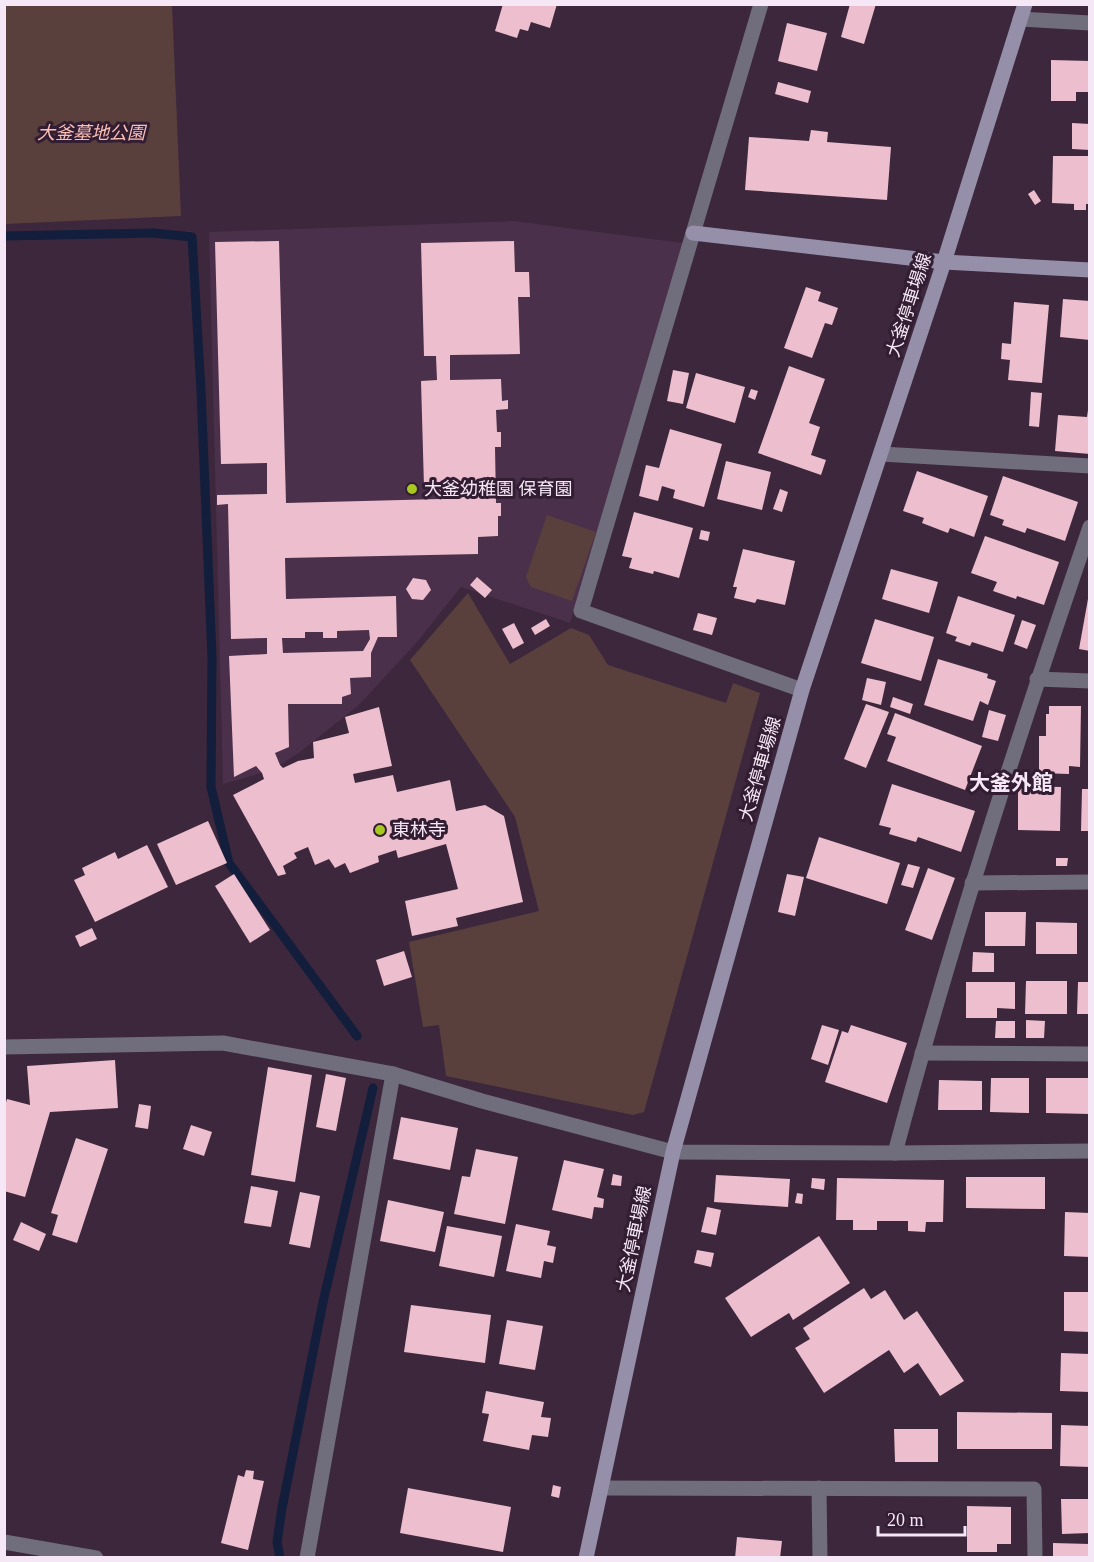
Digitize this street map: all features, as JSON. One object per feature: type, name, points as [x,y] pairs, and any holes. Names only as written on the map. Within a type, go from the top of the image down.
[{"type":"main road","name":"大釜停車場線","points":[[586,1557],[673,1152],[802,690],[944,262],[1022,12]]},
{"type":"main road","points":[[693,233],[944,262],[1089,270]]},
{"type":"street","points":[[761,4],[581,611],[802,690]]},
{"type":"street","points":[[1022,12],[1089,23]]},
{"type":"street","points":[[881,454],[1089,466]]},
{"type":"street","points":[[895,1153],[972,883],[1089,527]]},
{"type":"street","points":[[1037,680],[1089,681]]},
{"type":"street","points":[[972,883],[1089,882]]},
{"type":"street","points":[[4,1047],[223,1043],[393,1074],[482,1101],[673,1152],[1089,1151]]},
{"type":"street","points":[[922,1053],[1089,1054]]},
{"type":"street","points":[[306,1557],[393,1074]]},
{"type":"street","points":[[602,1488],[1034,1489],[1035,1557]]},
{"type":"street","points":[[819,1488],[820,1557]]},
{"type":"street","points":[[4,1542],[96,1557]]},
{"type":"shaded area","name":"大釜幼稚園 保育園","points":[[514,221],[683,243],[570,623],[461,587],[418,641],[359,705],[280,765],[262,773],[223,784],[209,232]]},
{"type":"green space","name":"大釜墓地公園","points":[[4,5],[172,5],[181,216],[5,224]]},
{"type":"green space","points":[[547,515],[596,532],[572,601],[531,587],[526,577]]},
{"type":"green space","points":[[468,593],[510,664],[571,628],[589,635],[608,665],[726,703],[733,683],[760,693],[644,1112],[633,1115],[446,1076],[439,1025],[423,1027],[409,942],[539,911],[515,817],[410,660]]},
{"type":"building","points":[[503,4],[557,4],[550,28],[531,22],[528,31],[520,29],[517,38],[495,31]]},
{"type":"building","points":[[850,4],[876,4],[864,44],[841,37]]},
{"type":"building","points":[[787,23],[827,33],[817,71],[778,61]]},
{"type":"building","points":[[1051,60],[1090,61],[1090,92],[1076,92],[1076,101],[1051,101]]},
{"type":"building","points":[[778,82],[811,91],[808,103],[775,94]]},
{"type":"building","points":[[1072,123],[1090,124],[1090,150],[1072,149]]},
{"type":"building","points":[[811,130],[828,132],[827,142],[891,147],[887,200],[745,190],[749,137],[809,141]]},
{"type":"building","points":[[1053,156],[1090,156],[1090,204],[1086,204],[1086,210],[1074,210],[1074,204],[1052,203]]},
{"type":"building","points":[[1034,190],[1041,201],[1035,205],[1028,194]]},
{"type":"building","points":[[279,241],[286,503],[440,499],[439,487],[424,487],[421,381],[437,380],[436,356],[424,356],[421,243],[514,241],[515,272],[529,272],[530,297],[518,297],[520,354],[450,355],[450,380],[501,379],[502,401],[508,400],[508,409],[496,410],[497,432],[501,432],[501,447],[495,447],[496,503],[501,503],[501,516],[498,516],[498,536],[478,537],[478,554],[285,558],[286,599],[396,596],[397,637],[378,637],[371,653],[371,677],[350,678],[351,694],[342,697],[342,704],[288,704],[289,747],[275,753],[283,768],[298,761],[314,758],[313,742],[349,733],[345,717],[379,707],[392,766],[353,774],[355,783],[393,775],[397,792],[450,780],[456,811],[485,805],[504,816],[523,902],[456,918],[458,926],[412,936],[405,901],[458,889],[446,844],[398,858],[396,850],[378,856],[379,862],[350,873],[345,863],[335,868],[329,859],[315,865],[308,847],[294,853],[297,858],[283,866],[286,874],[278,876],[233,795],[264,779],[256,766],[234,777],[229,656],[267,654],[267,638],[231,639],[228,504],[217,505],[217,495],[267,494],[267,463],[221,464],[215,242]],"holes":[[[369,630],[370,639],[363,651],[283,653],[282,638],[305,638],[305,632],[323,632],[323,638],[337,638],[337,631]]]},
{"type":"building","points":[[806,287],[821,292],[818,301],[838,308],[832,325],[825,323],[812,358],[784,348]]},
{"type":"building","points":[[1063,299],[1090,301],[1090,340],[1060,337]]},
{"type":"building","points":[[1014,302],[1049,305],[1042,383],[1008,380],[1010,360],[1001,359],[1002,343],[1011,344]]},
{"type":"building","points":[[789,366],[825,379],[809,423],[820,427],[811,455],[826,460],[821,475],[758,453]]},
{"type":"building","points":[[673,370],[689,373],[683,404],[667,401]]},
{"type":"building","points":[[696,373],[745,387],[735,423],[686,408]]},
{"type":"building","points":[[751,389],[758,391],[755,400],[748,397]]},
{"type":"building","points":[[1031,392],[1042,393],[1039,427],[1029,426]]},
{"type":"building","points":[[1088,410],[1090,410],[1090,454],[1055,451],[1058,415],[1087,417]]},
{"type":"building","points":[[670,429],[722,444],[704,507],[673,498],[675,490],[662,486],[658,501],[639,496],[646,465],[659,468]]},
{"type":"building","points":[[726,461],[771,472],[762,510],[717,499]]},
{"type":"building","points":[[917,471],[988,496],[974,537],[950,528],[948,533],[922,523],[924,518],[903,511]]},
{"type":"building","points":[[1003,476],[1078,502],[1065,541],[1027,528],[1025,533],[1002,525],[1004,520],[990,515]]},
{"type":"building","points":[[780,489],[788,492],[782,512],[773,509]]},
{"type":"building","points":[[634,512],[693,528],[679,578],[654,571],[653,574],[629,568],[632,558],[622,556]]},
{"type":"building","points":[[701,530],[710,532],[708,541],[699,539]]},
{"type":"building","points":[[985,536],[1059,562],[1044,605],[993,591],[997,582],[971,573]]},
{"type":"building","points":[[743,549],[795,561],[785,605],[757,599],[755,603],[734,598],[737,587],[733,587]]},
{"type":"building","points":[[891,569],[938,582],[929,613],[882,599]]},
{"type":"building","points":[[477,577],[492,590],[485,598],[470,585]]},
{"type":"building","points":[[413,578],[426,580],[431,590],[423,600],[412,599],[406,589]]},
{"type":"building","points":[[958,596],[1015,615],[1003,652],[972,642],[970,646],[955,641],[957,637],[946,633]]},
{"type":"building","points":[[1088,599],[1090,599],[1090,651],[1079,649]]},
{"type":"building","points":[[698,613],[717,618],[712,635],[693,630]]},
{"type":"building","points":[[546,619],[550,626],[535,635],[531,628]]},
{"type":"building","points":[[875,619],[934,637],[921,681],[861,663]]},
{"type":"building","points":[[1022,620],[1036,625],[1027,649],[1014,644]]},
{"type":"building","points":[[514,623],[524,643],[513,649],[502,629]]},
{"type":"building","points":[[938,659],[988,674],[987,678],[996,681],[988,705],[980,701],[973,721],[924,705]]},
{"type":"building","points":[[867,678],[886,682],[881,705],[862,700]]},
{"type":"building","points":[[893,697],[913,704],[910,714],[890,707]]},
{"type":"building","points":[[866,704],[889,712],[866,768],[844,759]]},
{"type":"building","points":[[1049,706],[1081,706],[1080,767],[1069,766],[1069,774],[1039,773],[1039,736],[1046,736],[1046,714],[1049,714]]},
{"type":"building","points":[[989,710],[1006,715],[998,741],[982,737]]},
{"type":"building","points":[[895,713],[982,746],[965,790],[887,761],[896,737],[887,734]]},
{"type":"building","points":[[892,784],[975,811],[961,852],[918,837],[916,842],[889,834],[891,828],[879,825]]},
{"type":"building","points":[[1018,786],[1061,787],[1060,831],[1018,830]]},
{"type":"building","points":[[1082,789],[1090,789],[1090,831],[1081,831]]},
{"type":"building","points":[[208,821],[227,863],[176,885],[157,844]]},
{"type":"building","points":[[819,837],[900,863],[887,904],[806,878]]},
{"type":"building","points":[[147,845],[168,887],[95,922],[74,880],[85,875],[82,868],[115,852],[118,859]]},
{"type":"building","points":[[1056,858],[1068,858],[1067,866],[1056,866]]},
{"type":"building","points":[[908,864],[920,867],[913,888],[901,885]]},
{"type":"building","points":[[928,868],[955,878],[932,940],[905,930]]},
{"type":"building","points":[[234,874],[270,930],[250,943],[215,886]]},
{"type":"building","points":[[787,874],[804,877],[795,916],[778,912]]},
{"type":"building","points":[[985,912],[1026,912],[1025,946],[985,946]]},
{"type":"building","points":[[1036,922],[1077,923],[1077,954],[1036,954]]},
{"type":"building","points":[[92,928],[97,939],[80,947],[75,936]]},
{"type":"building","points":[[404,951],[412,977],[384,986],[376,960]]},
{"type":"building","points":[[973,952],[994,953],[994,972],[972,972]]},
{"type":"building","points":[[1026,981],[1067,981],[1067,1014],[1025,1014]]},
{"type":"building","points":[[966,982],[1015,982],[1015,1009],[997,1008],[997,1018],[966,1018]]},
{"type":"building","points":[[1078,982],[1090,982],[1090,1014],[1077,1014]]},
{"type":"building","points":[[1026,1020],[1045,1021],[1044,1038],[1026,1038]]},
{"type":"building","points":[[996,1021],[1015,1021],[1015,1038],[995,1038]]},
{"type":"building","points":[[822,1025],[839,1030],[828,1065],[811,1059]]},
{"type":"building","points":[[851,1025],[907,1043],[887,1103],[825,1082],[842,1031],[848,1033]]},
{"type":"building","points":[[115,1060],[118,1108],[50,1112],[25,1197],[4,1191],[4,1109],[7,1099],[30,1105],[27,1066]]},
{"type":"building","points":[[268,1067],[312,1075],[295,1182],[251,1175]]},
{"type":"building","points":[[326,1074],[346,1078],[336,1131],[316,1127]]},
{"type":"building","points":[[991,1078],[1029,1078],[1029,1113],[990,1112]]},
{"type":"building","points":[[1046,1078],[1090,1078],[1090,1114],[1046,1113]]},
{"type":"building","points":[[939,1080],[982,1081],[982,1110],[938,1110]]},
{"type":"building","points":[[139,1104],[151,1106],[148,1129],[135,1127]]},
{"type":"building","points":[[401,1117],[458,1128],[450,1170],[393,1159]]},
{"type":"building","points":[[191,1125],[212,1132],[204,1156],[183,1149]]},
{"type":"building","points":[[76,1138],[108,1149],[77,1243],[52,1235],[58,1215],[51,1213]]},
{"type":"building","points":[[476,1149],[518,1157],[505,1224],[454,1214],[462,1176],[470,1177]]},
{"type":"building","points":[[564,1160],[604,1169],[597,1197],[604,1199],[603,1208],[594,1207],[592,1219],[552,1210]]},
{"type":"building","points":[[613,1174],[622,1176],[621,1186],[611,1185]]},
{"type":"building","points":[[716,1175],[790,1179],[788,1207],[714,1202]]},
{"type":"building","points":[[966,1177],[1045,1177],[1045,1209],[966,1208]]},
{"type":"building","points":[[812,1178],[825,1179],[824,1190],[811,1188]]},
{"type":"building","points":[[837,1178],[944,1180],[943,1222],[926,1222],[925,1232],[908,1231],[908,1221],[877,1221],[877,1230],[853,1230],[853,1220],[836,1220]]},
{"type":"building","points":[[251,1186],[278,1191],[271,1227],[244,1223]]},
{"type":"building","points":[[300,1192],[320,1196],[310,1248],[289,1244]]},
{"type":"building","points":[[797,1193],[803,1194],[802,1204],[795,1203]]},
{"type":"building","points":[[388,1200],[444,1212],[435,1252],[380,1241]]},
{"type":"building","points":[[707,1207],[721,1210],[716,1235],[701,1232]]},
{"type":"building","points":[[1065,1212],[1090,1213],[1090,1257],[1064,1256]]},
{"type":"building","points":[[21,1222],[46,1234],[39,1251],[13,1240]]},
{"type":"building","points":[[516,1224],[550,1231],[547,1245],[556,1247],[553,1263],[544,1261],[541,1278],[506,1271]]},
{"type":"building","points":[[447,1226],[502,1236],[494,1277],[439,1266]]},
{"type":"building","points":[[819,1236],[850,1283],[793,1320],[789,1313],[751,1337],[725,1298]]},
{"type":"building","points":[[697,1250],[714,1253],[711,1267],[694,1263]]},
{"type":"building","points":[[864,1288],[871,1299],[885,1290],[904,1320],[917,1311],[964,1381],[940,1396],[918,1363],[904,1373],[889,1350],[824,1393],[795,1348],[810,1339],[803,1328]]},
{"type":"building","points":[[1064,1292],[1090,1292],[1090,1332],[1064,1331]]},
{"type":"building","points":[[411,1305],[491,1315],[485,1363],[404,1352]]},
{"type":"building","points":[[507,1320],[543,1326],[535,1370],[499,1364]]},
{"type":"building","points":[[1061,1353],[1090,1354],[1090,1392],[1060,1391]]},
{"type":"building","points":[[486,1391],[544,1402],[541,1417],[551,1418],[548,1437],[532,1435],[529,1450],[483,1441],[489,1414],[482,1413]]},
{"type":"building","points":[[957,1412],[1052,1413],[1052,1449],[957,1449]]},
{"type":"building","points":[[1061,1425],[1090,1426],[1090,1467],[1060,1466]]},
{"type":"building","points":[[894,1429],[938,1429],[938,1462],[895,1462]]},
{"type":"building","points":[[246,1470],[254,1471],[253,1479],[264,1481],[248,1550],[221,1543],[238,1475],[244,1477]]},
{"type":"building","points":[[553,1485],[561,1487],[559,1498],[551,1496]]},
{"type":"building","points":[[408,1488],[511,1507],[503,1552],[400,1533]]},
{"type":"building","points":[[1061,1499],[1090,1499],[1090,1533],[1062,1534]]},
{"type":"building","points":[[967,1506],[1011,1507],[1011,1544],[997,1544],[997,1552],[967,1552]]},
{"type":"building","points":[[737,1537],[782,1541],[780,1558],[735,1558]]},
{"type":"building","points":[[1053,1543],[1090,1544],[1089,1558],[1053,1558]]},
{"type":"waterway","points":[[4,236],[154,233],[192,237],[212,657],[211,787],[229,863],[357,1036]]},
{"type":"waterway","points":[[280,1558],[277,1542],[282,1508],[323,1302],[373,1088]]},
{"type":"place","name":"大釜幼稚園 保育園","points":[[412,489]]},
{"type":"place","name":"東林寺","points":[[380,830]]},
{"type":"district","name":"大釜外館","points":[[1011,783]]}]
